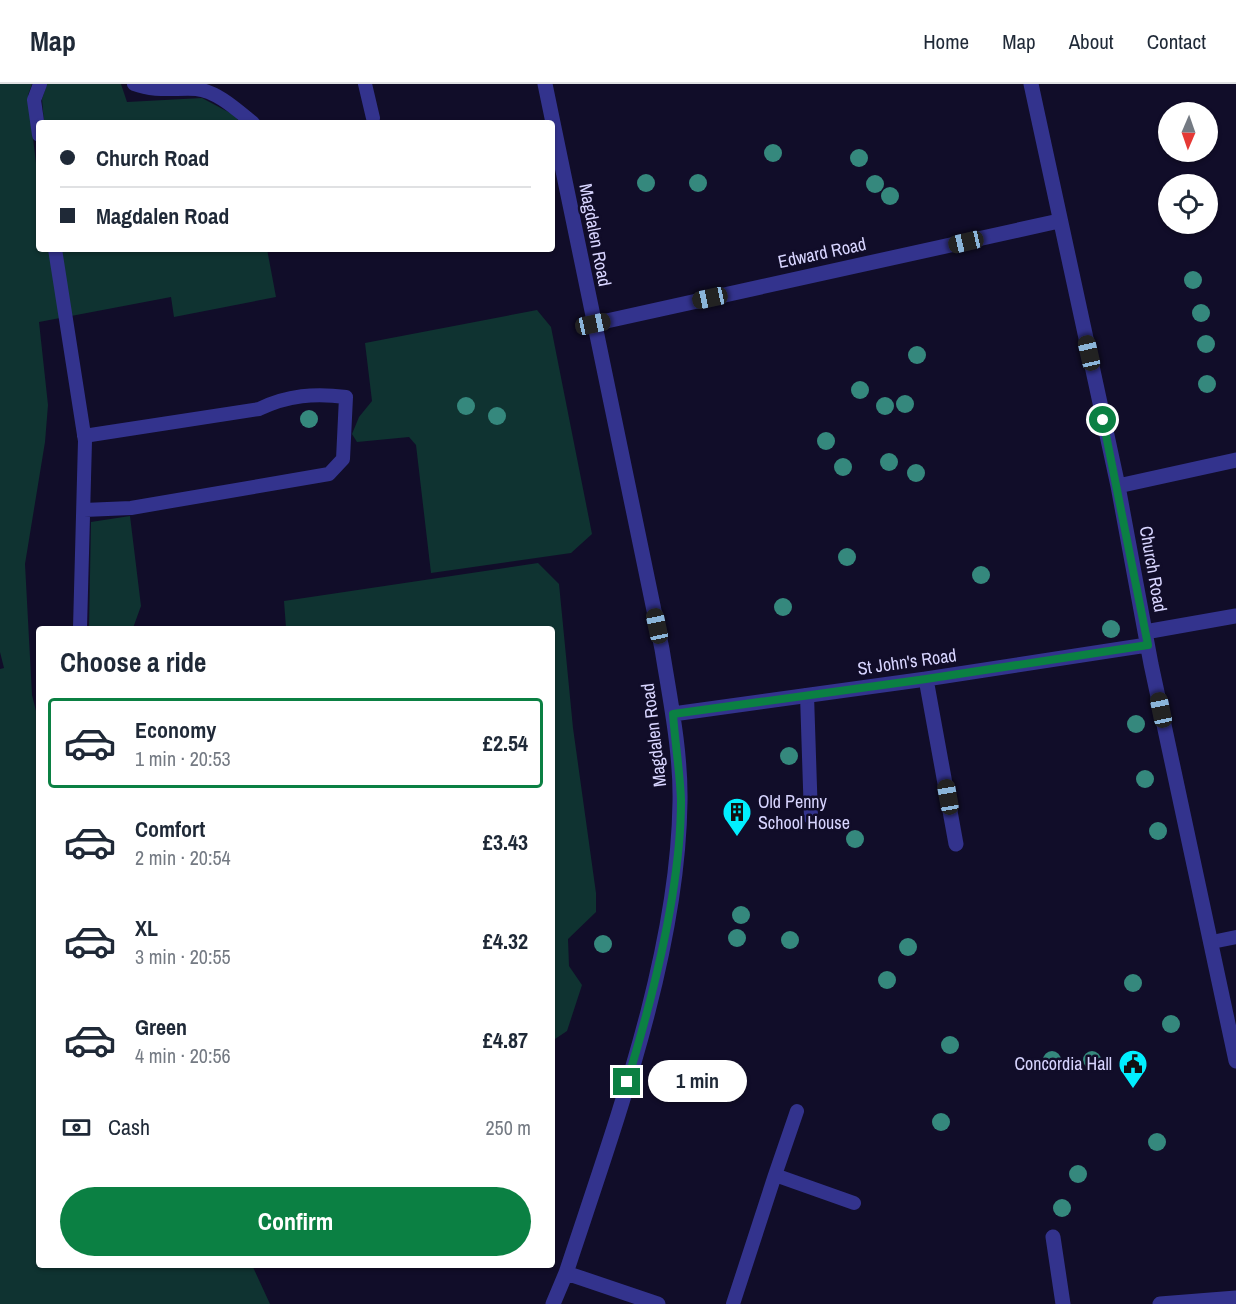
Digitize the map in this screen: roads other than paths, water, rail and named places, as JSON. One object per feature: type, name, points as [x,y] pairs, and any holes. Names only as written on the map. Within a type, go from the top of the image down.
[{"type":"street","name":"Magdalen Road","points":[[546,84],[553,120]]},
{"type":"street","name":"Church Road","points":[[1031,84],[1118,486],[1146,638],[1234,1038],[1236,1061]]},
{"type":"street","name":"Magdalen Road","points":[[553,1304],[566,1273],[633,1062],[663,944],[677,855],[681,800],[673,714],[662,649],[593,324],[555,130]]},
{"type":"street","name":"Edward Road","points":[[593,324],[1059,221]]},
{"type":"street","points":[[1118,486],[1236,460]]},
{"type":"street","name":"St John's Road","points":[[673,714],[926,679],[1146,638],[1236,616]]},
{"type":"street","points":[[926,679],[956,844]]},
{"type":"street","points":[[1053,1237],[1064,1304]]},
{"type":"street","points":[[566,1273],[658,1304]]},
{"type":"street","points":[[1160,1304],[1236,1298]]},
{"type":"lane","points":[[37,120],[34,100],[40,84]]},
{"type":"lane","points":[[134,84],[156,90],[198,89],[229,102],[250,120]]},
{"type":"lane","points":[[365,84],[373,118]]},
{"type":"lane","points":[[55,252],[84,436],[80,626]]},
{"type":"lane","points":[[84,436],[259,409],[279,399],[318,394],[346,397],[343,459],[329,474],[131,508],[84,510]]},
{"type":"lane","points":[[807,695],[811,818]]},
{"type":"lane","points":[[1212,942],[1236,937]]},
{"type":"lane","points":[[732,1304],[797,1111]]},
{"type":"lane","points":[[775,1175],[854,1203]]},
{"type":"place","name":"Old Penny School House","points":[[737,838]]},
{"type":"place","name":"Concordia Hall","points":[[1133,1090]]}]
